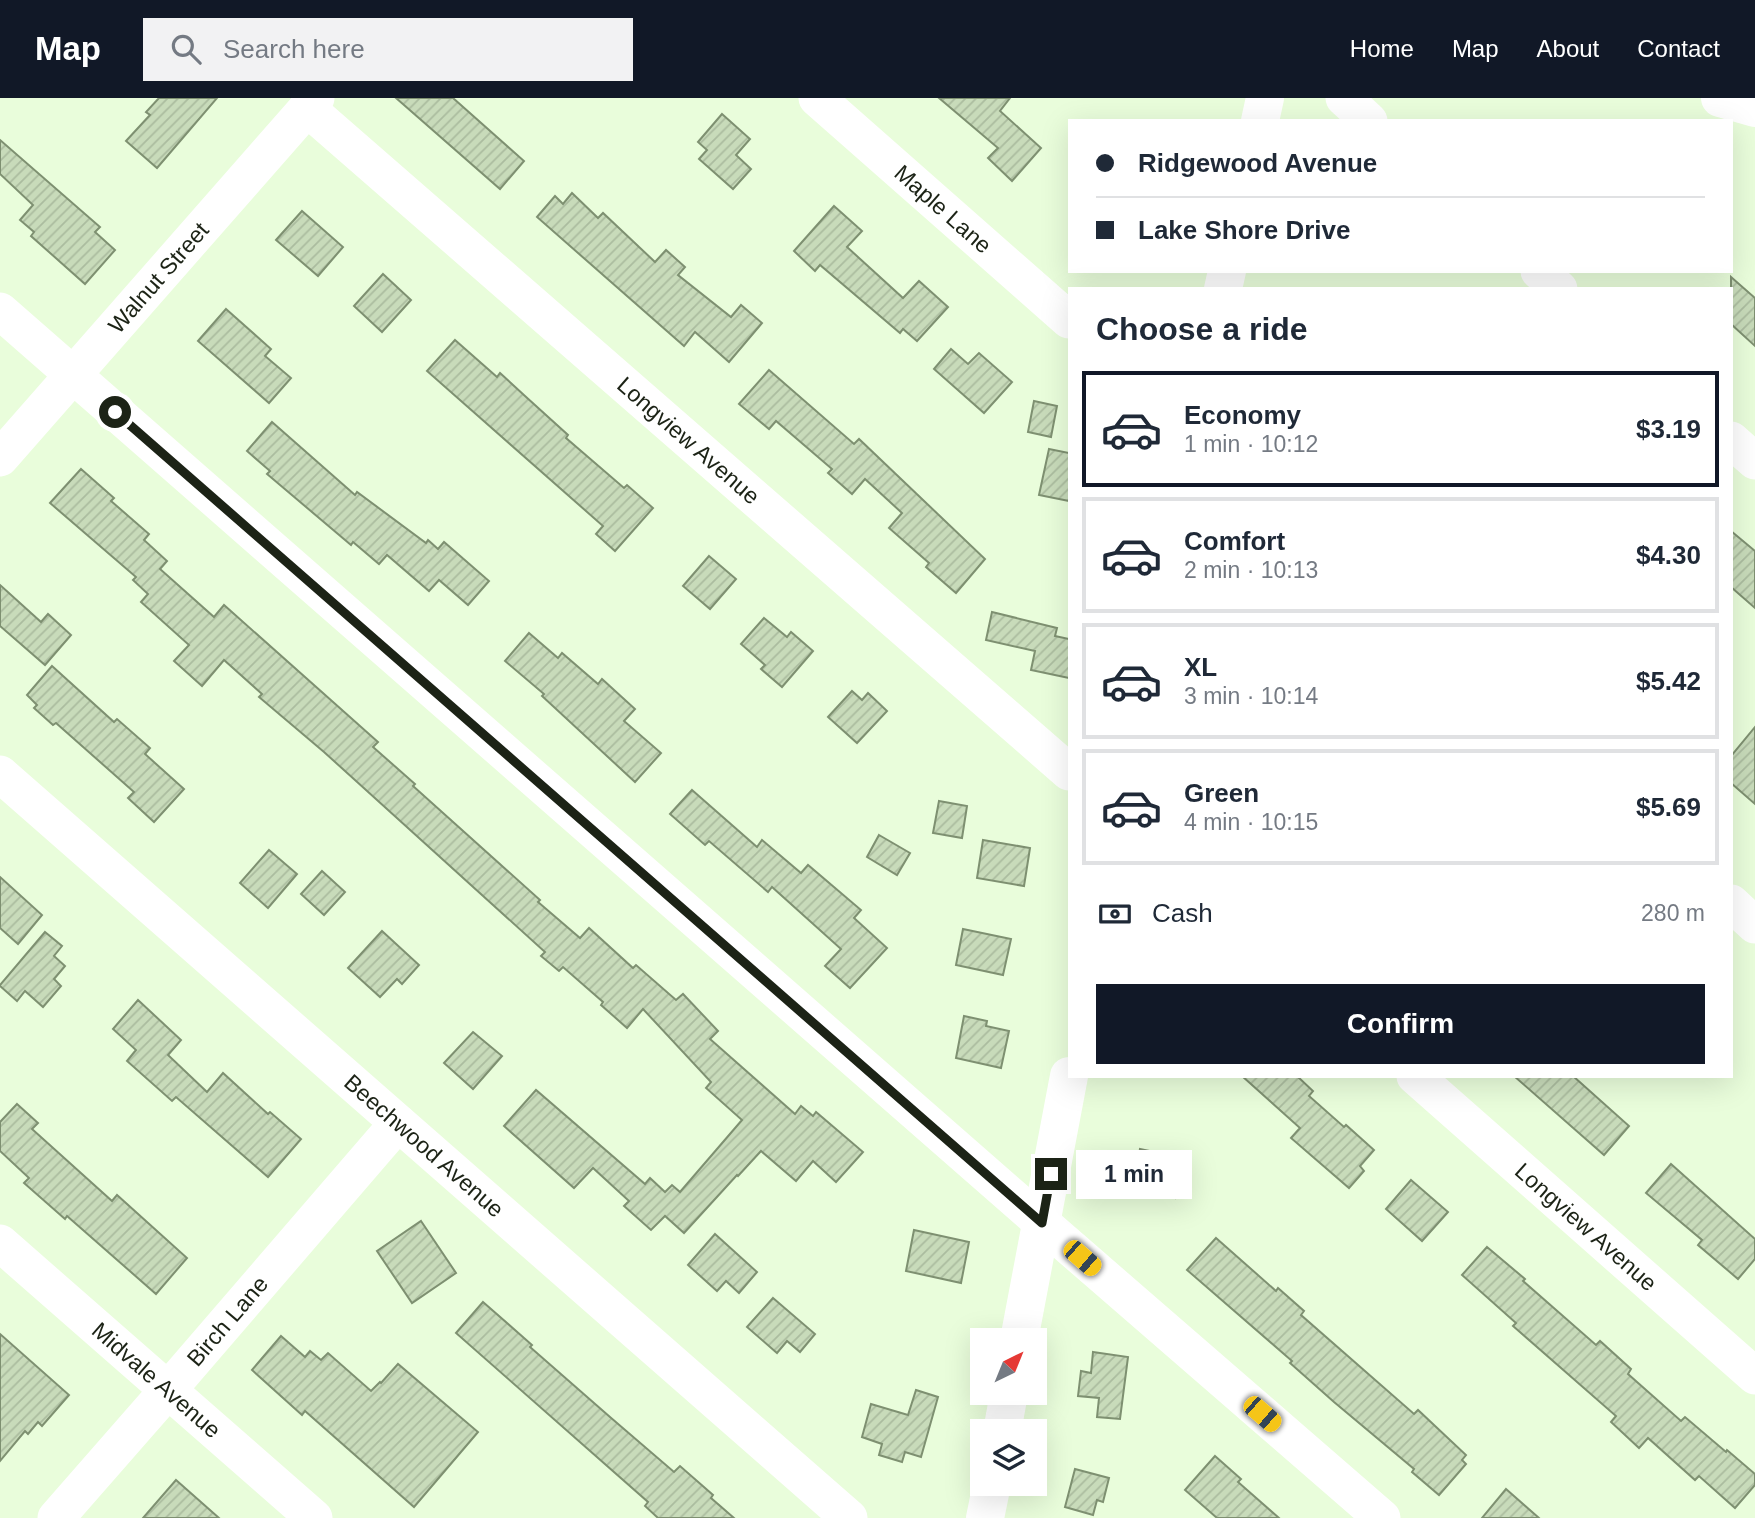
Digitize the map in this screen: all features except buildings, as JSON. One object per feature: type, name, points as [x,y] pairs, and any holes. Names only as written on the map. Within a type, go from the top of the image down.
[{"type":"street","name":"Maple Lane","points":[[817,98],[1068,319]]},
{"type":"street","points":[[1260,119],[1265,98]]},
{"type":"street","points":[[1344,98],[1368,119]]},
{"type":"street","points":[[1720,98],[1755,108]]},
{"type":"street","name":"Walnut Street","points":[[0,458],[311,103]]},
{"type":"street","name":"Longview Avenue","points":[[311,103],[1068,771]]},
{"type":"street","points":[[1541,273],[1557,287]]},
{"type":"street","points":[[0,311],[1382,1518]]},
{"type":"street","points":[[1733,442],[1755,461]]},
{"type":"street","name":"Beechwood Avenue","points":[[0,774],[849,1518]]},
{"type":"street","points":[[1733,906],[1755,925]]},
{"type":"street","points":[[1021,1328],[1069,1078]]},
{"type":"street","name":"Longview Avenue","points":[[1418,1078],[1755,1376]]},
{"type":"street","name":"Birch Lane","points":[[56,1518],[398,1123]]},
{"type":"street","name":"Midvale Avenue","points":[[0,1243],[314,1518]]},
{"type":"street","points":[[985,1518],[990,1496]]},
{"type":"route","points":[[115,412],[1042,1223],[1051,1174]]}]
